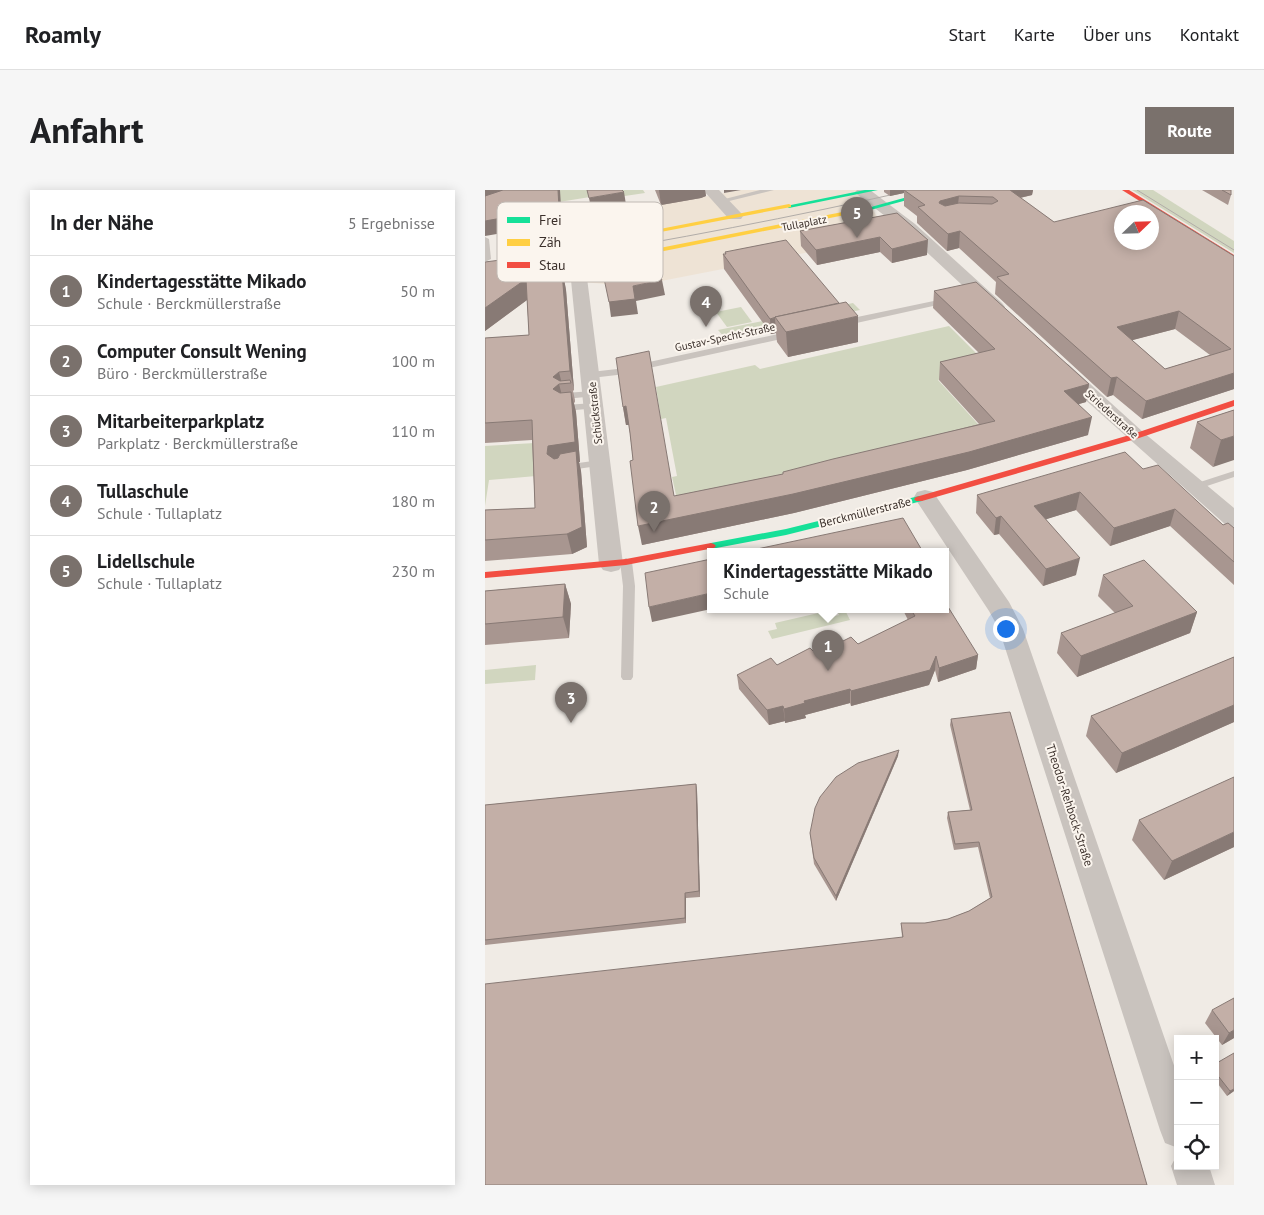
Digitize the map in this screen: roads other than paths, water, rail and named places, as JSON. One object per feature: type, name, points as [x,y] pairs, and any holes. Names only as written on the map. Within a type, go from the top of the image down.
[{"type":"street","points":[[870,194],[941,190]]},
{"type":"street","points":[[1125,190],[1234,258]]},
{"type":"street","points":[[870,194],[915,226],[976,294],[1009,319]]},
{"type":"street","name":"Tullaplatz","points":[[663,233],[735,216],[870,194]]},
{"type":"street","name":"Tullaplatz","points":[[663,250],[850,214],[870,194]]},
{"type":"street","points":[[716,195],[735,216]]},
{"type":"street","name":"Schückstraße","points":[[577,282],[593,392],[600,463],[619,563]]},
{"type":"street","name":"Striederstraße","points":[[1051,358],[1136,436],[1234,520]]},
{"type":"street","name":"Berckmüllerstraße","points":[[485,574],[619,563],[786,532],[925,497],[1136,436],[1234,403]]},
{"type":"street","name":"Theodor-Rehbock-Straße","points":[[925,497],[1000,608],[1011,629],[1176,1125]]},
{"type":"street","points":[[1191,1170],[1196,1185]]},
{"type":"lane","points":[[716,195],[770,190]]},
{"type":"lane","points":[[485,239],[489,259]]},
{"type":"lane","points":[[837,324],[962,297]]},
{"type":"lane","name":"Gustav-Specht-Straße","points":[[593,392],[617,372],[799,332]]},
{"type":"lane","points":[[565,396],[593,392]]},
{"type":"lane","points":[[565,408],[593,392]]},
{"type":"lane","points":[[559,474],[558,470],[565,468],[600,463]]},
{"type":"lane","points":[[1195,487],[1234,474]]},
{"type":"lane","points":[[619,563],[629,586],[627,677]]},
{"type":"tram line","points":[[663,240],[823,210],[913,190]]},
{"type":"tram line","points":[[1137,190],[1234,250]]},
{"type":"place","name":"Lidellschule","points":[[857,238]]},
{"type":"place","name":"Tullaschule","points":[[706,327]]},
{"type":"place","name":"Computer Consult Wening","points":[[654,532]]},
{"type":"place","name":"Kindertagesstätte Mikado","points":[[828,671]]},
{"type":"place","name":"Mitarbeiterparkplatz","points":[[571,723]]}]
